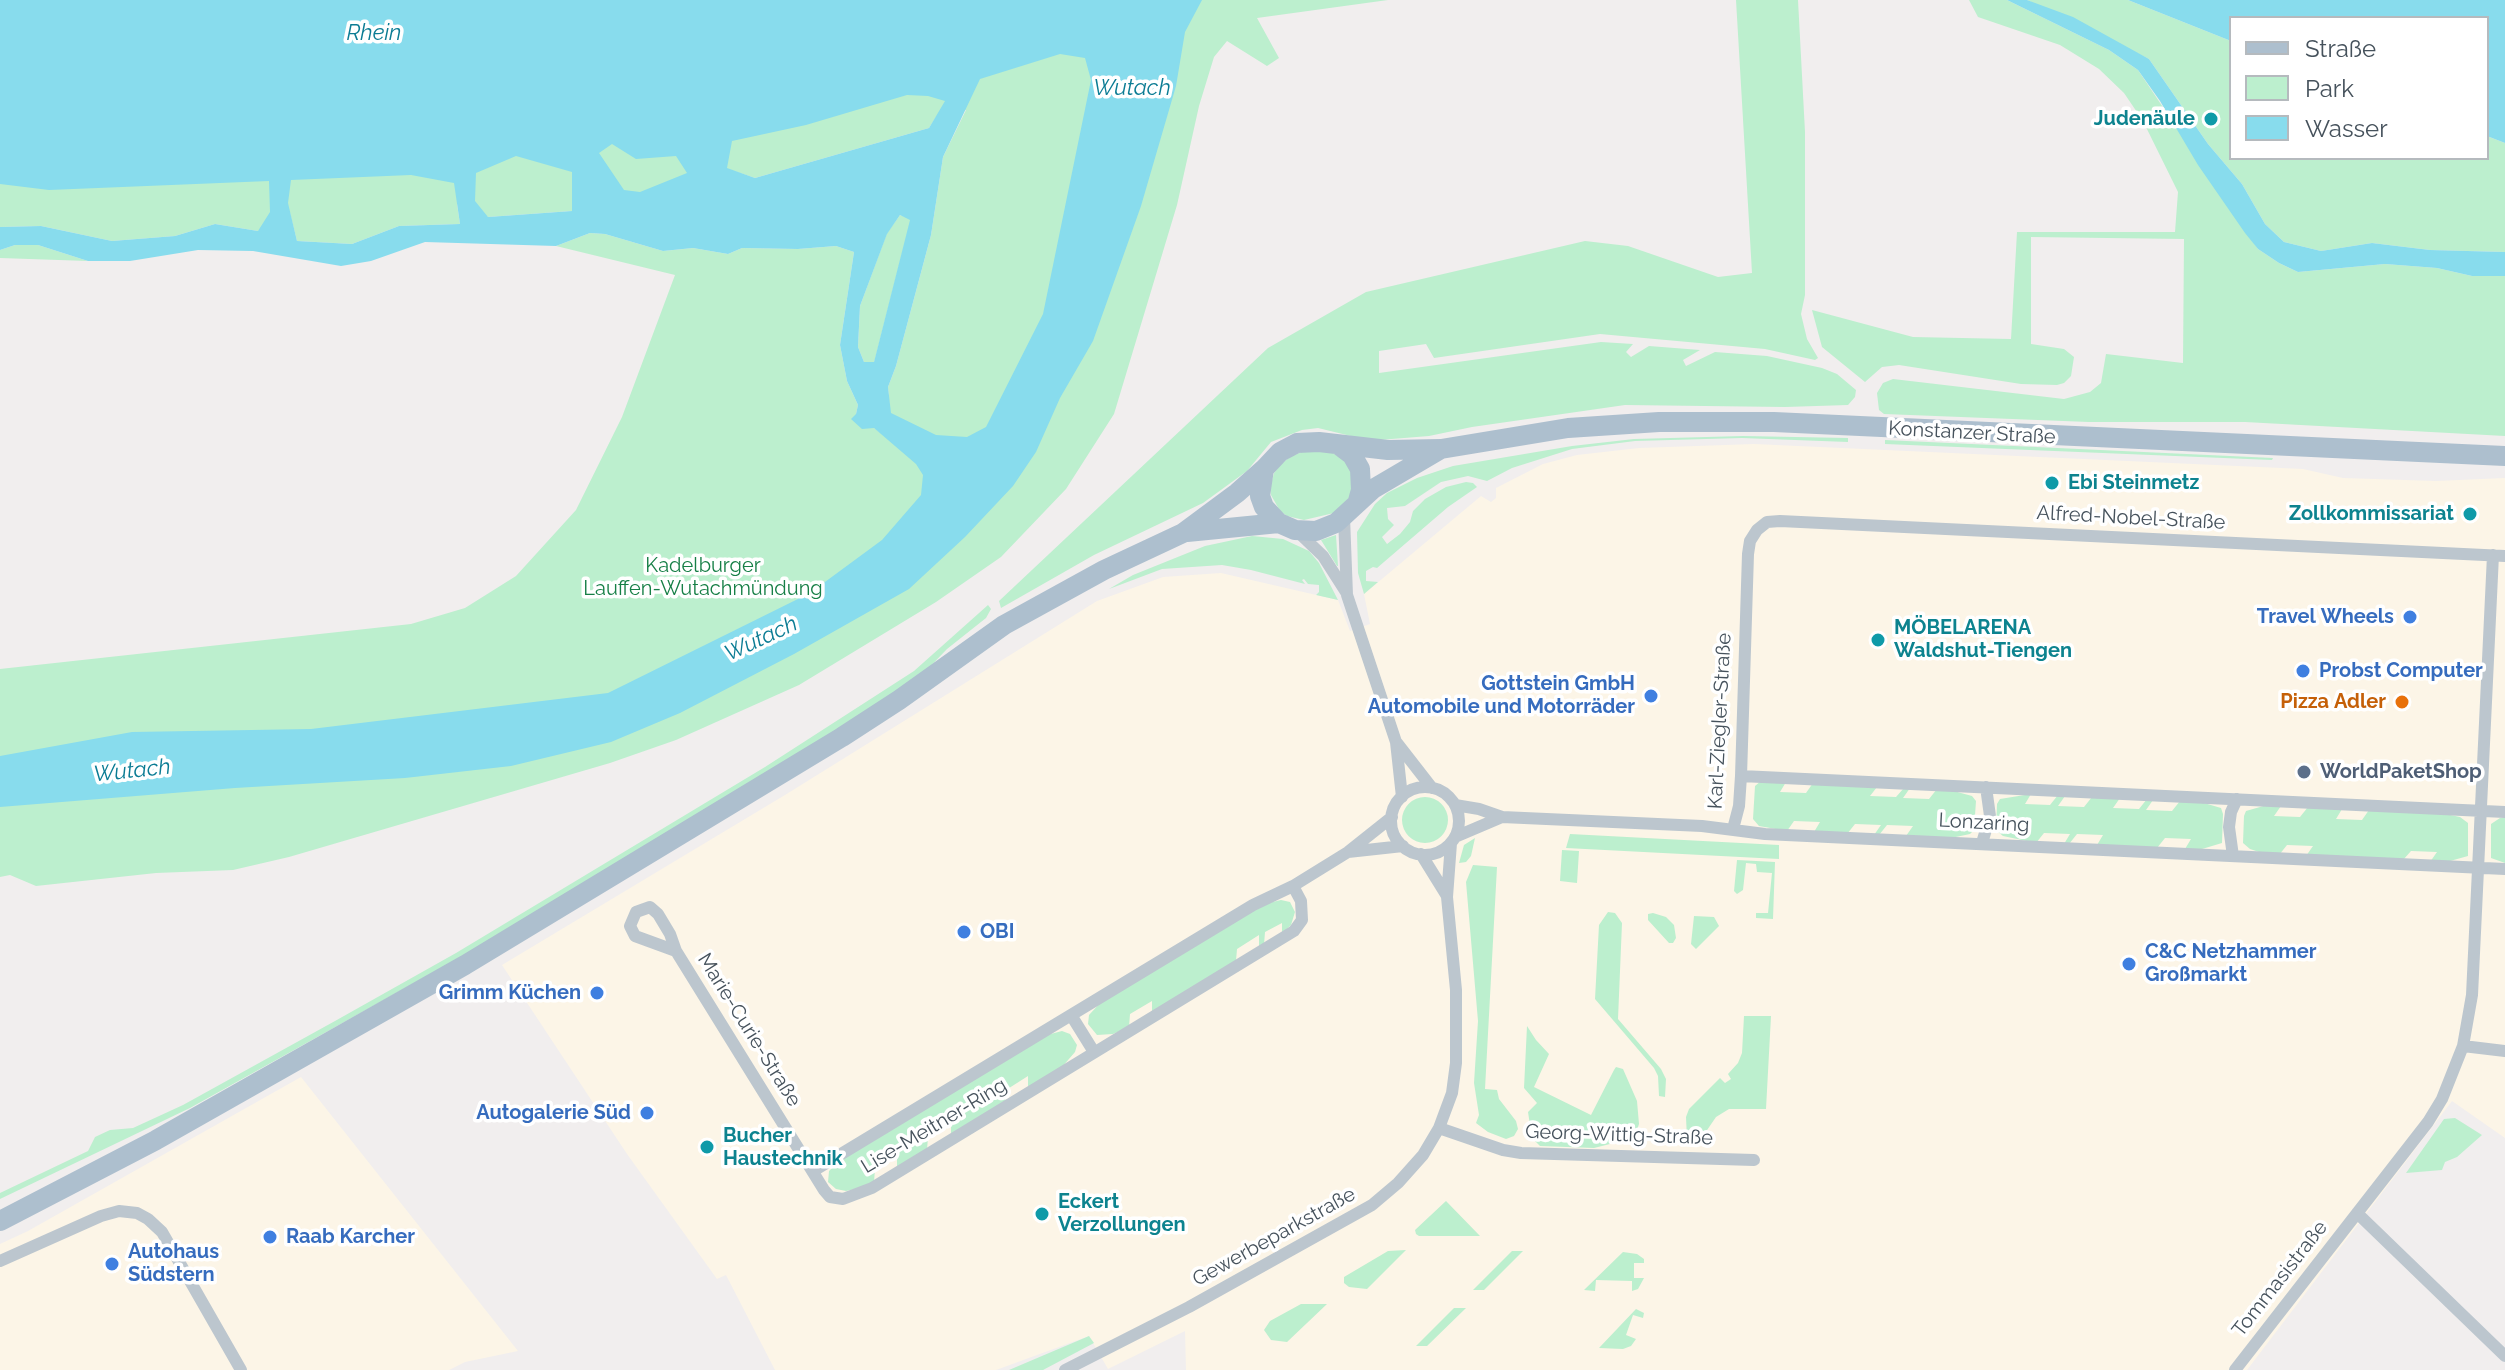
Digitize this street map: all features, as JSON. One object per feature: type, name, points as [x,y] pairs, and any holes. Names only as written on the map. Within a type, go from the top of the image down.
[{"type":"main road","name":"Konstanzer Straße","points":[[1183,533],[1237,493],[1280,452],[1297,443],[1319,442],[1388,450],[1441,449],[1568,428],[1714,421],[2505,456]]},
{"type":"main road","points":[[1340,446],[1352,455],[1360,469],[1358,501]]},
{"type":"main road","name":"Konstanzer Straße","points":[[1183,533],[1287,526],[1316,531],[1336,523],[1358,501],[1388,479],[1441,449]]},
{"type":"main road","points":[[1264,469],[1260,496],[1264,507],[1287,526]]},
{"type":"main road","points":[[0,1221],[156,1140],[465,965],[842,737],[1004,625],[1104,570],[1183,533]]},
{"type":"street","points":[[1344,517],[1347,595]]},
{"type":"street","name":"Alfred-Nobel-Straße","points":[[1757,530],[1767,522],[1780,521],[2499,556]]},
{"type":"street","points":[[1287,526],[1315,546],[1347,595],[1396,742],[1402,797]]},
{"type":"street","name":"Karl-Ziegler-Straße","points":[[1455,805],[1502,817],[1733,829],[1739,806],[1741,776],[1748,554],[1750,541],[1757,530]]},
{"type":"street","name":"Tommasistraße","points":[[2235,1370],[2428,1122],[2442,1099],[2463,1046],[2472,995],[2499,556]]},
{"type":"street","points":[[1396,742],[1432,788],[1449,797],[1455,805]]},
{"type":"street","name":"Lonzaring","points":[[1741,776],[2505,812]]},
{"type":"street","points":[[1982,843],[1990,816],[1986,787]]},
{"type":"street","points":[[1432,788],[1421,788],[1402,797],[1395,806],[1392,828],[1403,846],[1421,854],[1432,854],[1453,840]]},
{"type":"street","points":[[2233,856],[2229,827],[2237,799]]},
{"type":"street","name":"Gewerbeparkstraße","points":[[1065,1370],[1216,1292],[1372,1205],[1415,1164],[1439,1128],[1452,1093],[1458,1032],[1447,897],[1453,840],[1459,827],[1455,805]]},
{"type":"street","name":"Lise-Meitner-Ring","points":[[1293,886],[1301,901],[1302,920],[1294,931],[872,1188],[843,1199],[830,1197],[813,1171],[1253,905],[1293,886],[1348,852],[1392,817]]},
{"type":"street","name":"Karl-Ziegler-Straße","points":[[1453,840],[1502,817]]},
{"type":"street","name":"Lonzaring","points":[[1733,829],[1765,834],[2505,869]]},
{"type":"street","name":"Lise-Meitner-Ring","points":[[1348,852],[1403,846]]},
{"type":"street","name":"Gewerbeparkstraße","points":[[1421,854],[1447,897]]},
{"type":"street","name":"Marie-Curie-Straße","points":[[676,951],[813,1171]]},
{"type":"street","points":[[1071,1015],[1094,1052]]},
{"type":"street","points":[[2463,1046],[2505,1051]]},
{"type":"street","name":"Georg-Wittig-Straße","points":[[1439,1128],[1521,1153],[1754,1160]]},
{"type":"street","points":[[0,1261],[101,1216],[119,1211],[137,1213],[162,1232],[241,1370]]},
{"type":"street","name":"Tommasistraße","points":[[2357,1213],[2505,1356]]},
{"type":"shaded area","points":[[1754,444],[2303,469],[2343,478],[2436,481],[2505,478],[2505,1138],[2452,1101],[2247,1370],[1186,1370],[1185,1331],[1108,1369],[1089,1336],[996,1370],[775,1370],[726,1275],[717,1279],[627,1154],[502,965],[785,795],[1097,601],[1163,577],[1221,573],[1338,600],[1350,631],[1370,624],[1364,594],[1481,496],[1491,502],[1496,498],[1496,488],[1543,464],[1577,455],[1639,448]]},
{"type":"shaded area","points":[[301,1077],[518,1351],[465,1362],[449,1370],[0,1370],[0,1244]]},
{"type":"green space","name":"Kadelburger Lauffen-Wutachmündung","points":[[798,0],[1388,0],[1257,18],[1279,58],[1267,66],[1227,41],[1214,57],[1199,106],[1177,205],[1114,414],[1066,489],[1001,557],[936,602],[799,685],[676,740],[610,763],[289,857],[233,870],[156,873],[36,886],[10,875],[0,877],[0,669],[411,624],[465,608],[516,576],[576,510],[622,417],[675,275],[556,246],[590,233],[605,234],[663,251],[693,248],[728,254],[742,248],[836,246],[854,252],[840,345],[847,381],[858,405],[856,414],[886,437],[890,413],[888,387],[931,235],[943,157],[966,110],[936,117],[929,128],[755,178],[734,171],[655,192],[572,197],[572,211],[488,217],[457,204],[460,224],[399,226],[352,244],[297,241],[290,213],[258,231],[215,224],[175,236],[112,241],[41,226],[0,227],[0,54]]},
{"type":"green space","points":[[1736,0],[1798,0],[1805,132],[1805,295],[1801,314],[1807,339],[1818,358],[1815,360],[1765,349],[1600,334],[1434,358],[1426,344],[1379,351],[1379,373],[1601,342],[1633,344],[1626,352],[1631,357],[1649,346],[1700,350],[1683,360],[1686,366],[1715,352],[1767,356],[1822,368],[1837,374],[1856,390],[1855,397],[1848,405],[1625,405],[1429,436],[1379,440],[1318,428],[1302,430],[1271,442],[1247,471],[1203,503],[1094,555],[1001,608],[999,601],[1268,348],[1366,292],[1585,241],[1628,246],[1718,277],[1752,273]]},
{"type":"green space","points":[[1969,0],[2007,0],[2109,50],[2138,70],[2258,249],[2279,263],[2298,272],[2385,264],[2437,268],[2472,276],[2505,276],[2505,436],[2245,422],[2089,422],[1884,414],[1879,410],[1877,393],[1883,383],[1893,379],[2064,399],[2090,392],[2101,383],[2106,354],[2183,363],[2184,239],[2031,237],[2031,344],[2064,349],[2074,357],[2071,376],[2064,383],[2021,384],[1899,365],[1882,367],[1865,382],[1822,347],[1812,310],[1913,337],[2011,339],[2017,232],[2175,232],[2178,192],[2143,121],[2124,93],[2099,69],[2060,45],[1978,17]]},
{"type":"green space","name":"Judenäule","points":[[2027,0],[2128,0],[2229,40],[2229,160],[2489,160],[2489,137],[2505,143],[2505,252],[2430,250],[2372,243],[2321,251],[2284,242],[2265,224],[2242,184],[2208,144],[2149,59]]},
{"type":"green space","points":[[900,215],[911,219],[874,363],[864,362],[858,347],[860,306],[887,233]]},
{"type":"green space","points":[[15,245],[38,245],[88,261],[0,258],[0,250]]},
{"type":"green space","points":[[1743,436],[1848,438],[1848,442],[1742,438],[1635,441],[1572,449],[1512,468],[1487,481],[1468,476],[1441,482],[1405,506],[1387,508],[1388,519],[1394,525],[1382,537],[1387,544],[1400,534],[1410,522],[1413,511],[1425,499],[1446,487],[1466,482],[1477,487],[1448,507],[1377,568],[1366,571],[1366,581],[1378,582],[1364,594],[1358,573],[1357,532],[1375,504],[1387,493],[1417,478],[1453,466],[1572,446],[1634,439]]},
{"type":"green space","points":[[1885,440],[2273,458],[1885,444]]},
{"type":"green space","points":[[1308,449],[1327,449],[1351,465],[1351,496],[1334,513],[1304,520],[1280,511],[1270,488],[1274,473],[1281,464]]},
{"type":"green space","points":[[1336,535],[1338,566],[1321,540]]},
{"type":"green space","points":[[1252,536],[1283,539],[1309,551],[1319,563],[1338,600],[1316,595],[1319,585],[1308,584],[1304,579],[1305,584],[1222,565],[1162,569],[1109,589],[1133,575],[1205,546]]},
{"type":"green space","points":[[988,605],[991,609],[986,618],[947,649],[922,675],[892,696],[459,958],[190,1108],[0,1199],[0,1193],[88,1151],[95,1137],[110,1130],[133,1128],[183,1105],[456,953],[765,767],[914,671]]},
{"type":"green space","points":[[1761,781],[1786,782],[1780,792],[1806,793],[1813,783],[1877,787],[1870,796],[1896,797],[1904,788],[1910,788],[1903,798],[1929,799],[1937,789],[1950,790],[1972,796],[1976,801],[1974,830],[1970,834],[1951,838],[1906,836],[1913,826],[1887,825],[1879,835],[1874,835],[1881,825],[1855,824],[1847,834],[1814,832],[1820,822],[1794,821],[1787,831],[1759,826],[1753,819],[1755,786]]},
{"type":"green space","points":[[2031,794],[2025,804],[2050,805],[2058,795],[2065,796],[2058,806],[2084,807],[2092,797],[2120,798],[2113,808],[2139,809],[2147,799],[2153,800],[2146,810],[2172,811],[2180,801],[2204,803],[2221,808],[2222,843],[2202,849],[2185,849],[2191,839],[2165,838],[2157,848],[2097,845],[2103,835],[2077,834],[2069,844],[2064,844],[2070,834],[2044,833],[2036,843],[2003,836],[1996,830],[2000,799]]},
{"type":"green space","points":[[1425,797],[1442,803],[1448,820],[1442,837],[1425,843],[1408,837],[1402,820],[1408,803]]},
{"type":"green space","points":[[2267,805],[2281,806],[2274,816],[2300,817],[2308,807],[2342,809],[2336,819],[2362,820],[2369,810],[2441,813],[2460,817],[2468,823],[2468,856],[2430,862],[2437,852],[2411,851],[2403,860],[2306,856],[2313,846],[2287,845],[2279,855],[2262,853],[2243,843],[2244,816],[2246,811]]},
{"type":"green space","points":[[2505,818],[2505,863],[2491,858],[2491,824]]},
{"type":"green space","points":[[1570,834],[1779,845],[1779,859],[1566,848]]},
{"type":"green space","points":[[1475,838],[1471,856],[1466,862],[1459,863],[1464,845]]},
{"type":"green space","points":[[1562,850],[1579,851],[1577,883],[1560,881]]},
{"type":"green space","points":[[1737,860],[1775,862],[1773,919],[1756,918],[1756,913],[1768,913],[1772,873],[1757,872],[1756,864],[1746,863],[1743,890],[1737,894],[1734,891]]},
{"type":"green space","points":[[1473,865],[1497,867],[1485,1089],[1497,1090],[1499,1099],[1516,1121],[1518,1129],[1514,1136],[1506,1139],[1476,1123],[1479,1115],[1474,1083],[1478,1021],[1466,882]]},
{"type":"green space","points":[[1281,900],[1290,902],[1295,912],[1291,925],[1282,934],[1282,923],[1265,932],[1264,945],[1259,948],[1259,935],[1237,949],[1236,961],[1152,1013],[1152,1001],[1130,1014],[1129,1027],[1113,1034],[1097,1035],[1088,1024],[1089,1015],[1102,1001],[1264,904]]},
{"type":"green space","points":[[1608,912],[1615,913],[1622,923],[1618,1019],[1661,1069],[1666,1079],[1665,1097],[1659,1096],[1658,1076],[1654,1068],[1595,999],[1599,925]]},
{"type":"green space","points":[[1648,914],[1666,917],[1674,925],[1676,938],[1673,943],[1669,943],[1648,920]]},
{"type":"green space","points":[[1694,916],[1714,917],[1719,926],[1696,949],[1691,944]]},
{"type":"green space","points":[[1744,1016],[1771,1016],[1766,1109],[1729,1109],[1716,1117],[1703,1136],[1695,1141],[1687,1139],[1686,1117],[1689,1109],[1720,1078],[1725,1083],[1731,1079],[1728,1074],[1742,1053]]},
{"type":"green space","points":[[1527,1026],[1549,1054],[1534,1087],[1591,1115],[1616,1067],[1623,1069],[1637,1101],[1639,1124],[1636,1133],[1626,1140],[1594,1148],[1540,1146],[1532,1138],[1528,1112],[1537,1103],[1524,1088]]},
{"type":"green space","points":[[1062,1031],[1070,1034],[1077,1045],[1062,1067],[1028,1088],[1028,1076],[1006,1090],[1005,1102],[951,1136],[951,1124],[928,1137],[927,1150],[897,1168],[897,1156],[875,1169],[874,1182],[865,1187],[846,1191],[836,1189],[828,1182],[829,1171],[839,1161],[1043,1036]]},
{"type":"green space","points":[[2455,1118],[2482,1135],[2457,1157],[2445,1162],[2442,1170],[2406,1173],[2444,1119]]},
{"type":"green space","points":[[1446,1201],[1480,1236],[1416,1234],[1415,1230]]},
{"type":"green space","points":[[1406,1250],[1367,1289],[1349,1287],[1344,1283],[1344,1277],[1388,1251]]},
{"type":"green space","points":[[1512,1251],[1523,1251],[1484,1290],[1473,1290]]},
{"type":"green space","points":[[1623,1252],[1637,1254],[1644,1259],[1644,1263],[1634,1263],[1634,1278],[1644,1278],[1638,1289],[1632,1291],[1632,1281],[1596,1280],[1595,1291],[1584,1290]]},
{"type":"green space","points":[[1301,1304],[1327,1304],[1287,1342],[1271,1340],[1264,1330],[1270,1321]]},
{"type":"green space","points":[[1454,1308],[1466,1308],[1427,1346],[1416,1346]]},
{"type":"green space","points":[[1636,1309],[1644,1313],[1643,1318],[1633,1315],[1626,1335],[1636,1339],[1631,1346],[1623,1349],[1599,1348]]},
{"type":"green space","points":[[1089,1336],[1094,1343],[1043,1370],[1009,1370]]},
{"type":"water","points":[[0,0],[1202,0],[1185,32],[1176,86],[1141,206],[1093,341],[1060,398],[1036,452],[1013,486],[965,537],[909,589],[794,654],[680,713],[611,742],[511,766],[405,778],[0,807],[0,756],[132,732],[311,729],[608,693],[810,593],[882,540],[921,495],[923,475],[916,464],[874,428],[862,429],[851,419],[858,405],[847,381],[840,345],[854,252],[836,246],[742,248],[728,254],[693,248],[663,251],[605,234],[590,233],[556,246],[425,242],[371,261],[341,266],[253,251],[198,250],[130,261],[88,261],[38,245],[15,245],[0,250],[0,227],[41,226],[112,241],[175,236],[215,224],[258,231],[270,212],[269,181],[49,190],[0,184]],"holes":[[[1060,54],[1085,58],[1091,80],[1043,314],[986,427],[967,437],[936,435],[891,413],[888,387],[931,235],[943,157],[980,79]],[[907,95],[945,101],[929,128],[755,178],[727,168],[732,141],[806,125]],[[612,144],[636,159],[676,156],[687,173],[640,192],[624,190],[599,153]],[[516,156],[572,172],[572,211],[488,217],[475,201],[476,173]],[[411,175],[454,183],[460,224],[399,226],[352,244],[297,241],[288,203],[291,180]],[[900,215],[910,220],[874,362],[864,362],[858,347],[860,306],[887,234]]]},
{"type":"water","points":[[2007,0],[2027,0],[2073,17],[2149,59],[2208,144],[2242,184],[2265,224],[2284,242],[2321,251],[2372,243],[2430,250],[2505,252],[2505,276],[2472,276],[2437,268],[2385,264],[2298,272],[2279,263],[2258,249],[2245,233],[2138,70],[2109,50]]},
{"type":"water","points":[[2128,0],[2505,0],[2505,143],[2489,137],[2489,16],[2229,16],[2229,40]]},
{"type":"place","name":"Judenäule","points":[[2211,119]]},
{"type":"place","name":"Ebi Steinmetz","points":[[2052,483]]},
{"type":"place","name":"Zollkommissariat","points":[[2470,514]]},
{"type":"place","name":"Travel Wheels","points":[[2410,617]]},
{"type":"place","name":"MÖBELARENA Waldshut-Tiengen","points":[[1878,640]]},
{"type":"place","name":"Probst Computer","points":[[2303,671]]},
{"type":"place","name":"Gottstein GmbH Automobile und Motorräder","points":[[1651,696]]},
{"type":"place","name":"Pizza Adler","points":[[2402,702]]},
{"type":"place","name":"WorldPaketShop","points":[[2304,772]]},
{"type":"place","name":"OBI","points":[[964,932]]},
{"type":"place","name":"C&C Netzhammer Großmarkt","points":[[2129,964]]},
{"type":"place","name":"Grimm Küchen","points":[[597,993]]},
{"type":"place","name":"Autogalerie Süd","points":[[647,1113]]},
{"type":"place","name":"Bucher Haustechnik","points":[[707,1147]]},
{"type":"place","name":"Eckert Verzollungen","points":[[1042,1214]]},
{"type":"place","name":"Raab Karcher","points":[[270,1237]]},
{"type":"place","name":"Autohaus Südstern","points":[[112,1264]]},
{"type":"water label","name":"Rhein","points":[[374,33]]},
{"type":"water label","name":"Wutach","points":[[1132,88]]},
{"type":"water label","name":"Wutach","points":[[761,639]]},
{"type":"water label","name":"Wutach","points":[[132,771]]}]
